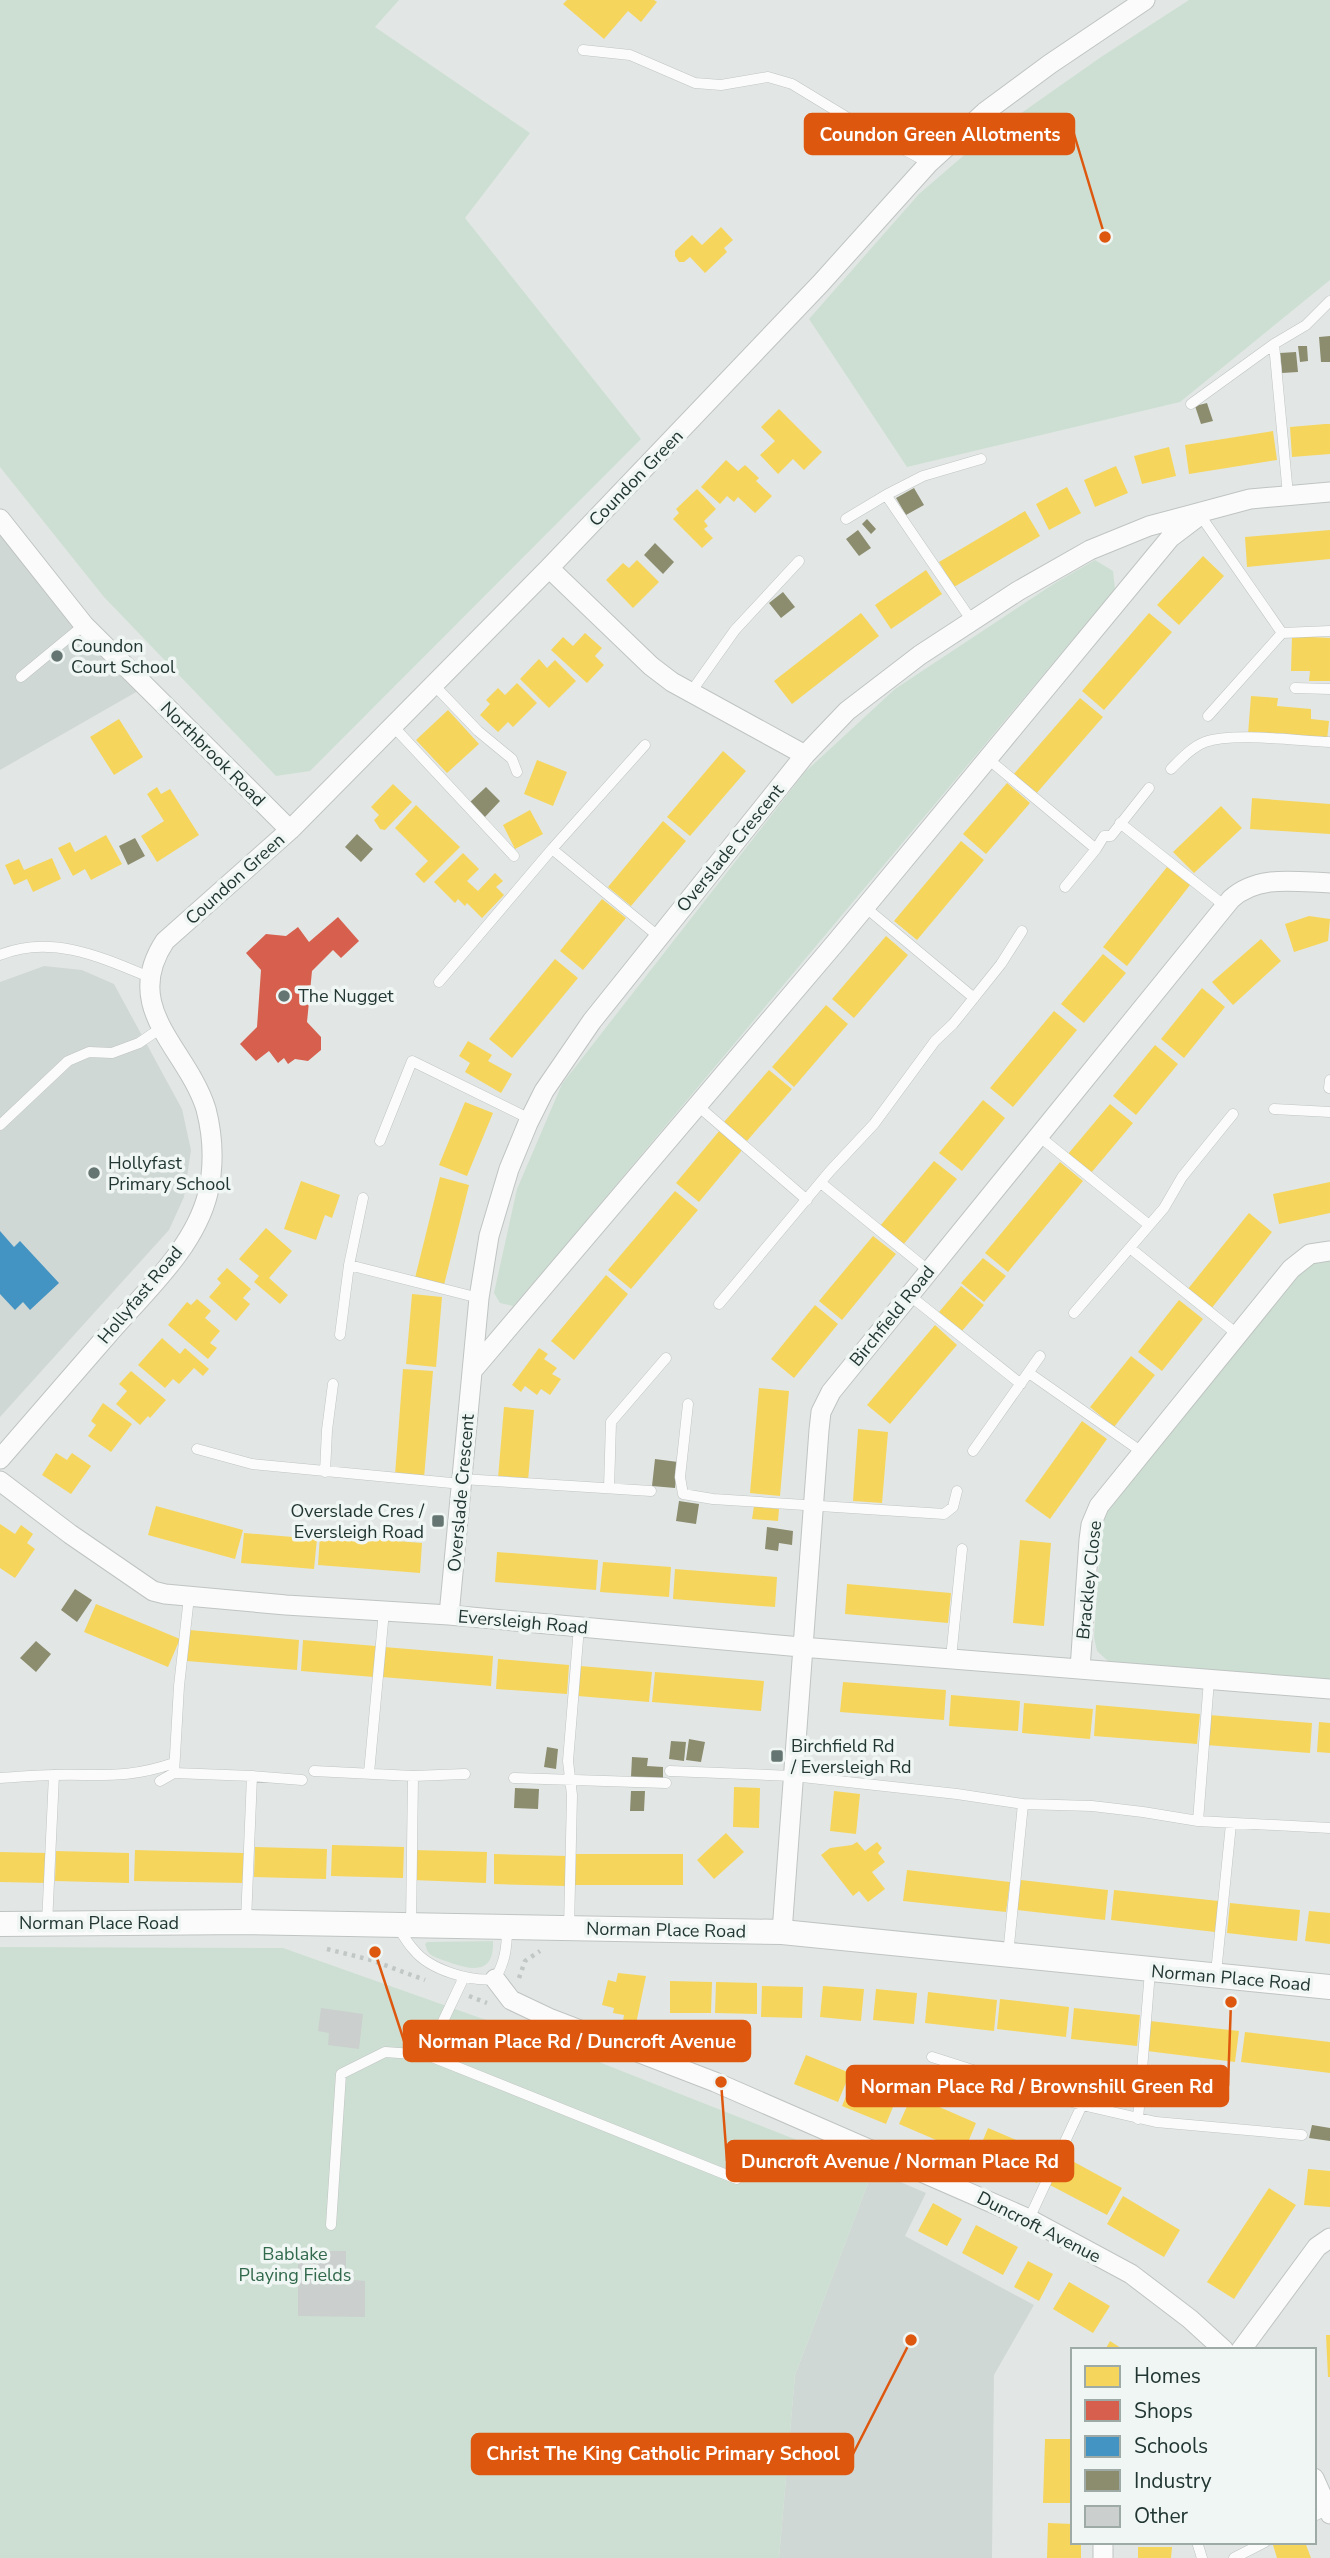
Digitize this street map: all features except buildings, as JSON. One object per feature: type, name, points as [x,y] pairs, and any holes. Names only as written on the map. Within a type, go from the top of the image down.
[{"type":"street","name":"Coundon Green","points":[[149,977],[155,957],[165,942],[290,830],[549,568],[821,283],[929,163],[985,112],[1145,0]]},
{"type":"street","name":"Overslade Crescent","points":[[449,1615],[479,1298],[489,1236],[509,1169],[530,1119],[571,1049],[658,936],[805,755],[847,711],[920,655],[1018,591],[1090,550],[1149,526],[1250,499],[1330,492]]},
{"type":"street","name":"Overslade Crescent","points":[[472,1371],[865,907],[1170,538],[1204,512]]},
{"type":"street","name":"Northbrook Road","points":[[0,519],[84,625],[290,830]]},
{"type":"street","points":[[549,568],[651,666],[672,682],[805,755]]},
{"type":"street","name":"Birchfield Road","points":[[782,1932],[801,1647],[821,1412],[831,1392],[1225,906],[1241,890],[1259,883],[1330,883]]},
{"type":"street","name":"Hollyfast Road","points":[[0,1459],[163,1271],[196,1223],[207,1196],[212,1169],[211,1139],[205,1109],[189,1073],[161,1028],[149,995],[149,977]]},
{"type":"street","name":"Brackley Close","points":[[1080,1669],[1091,1525],[1098,1506],[1300,1260],[1310,1254],[1330,1251]]},
{"type":"street","name":"Eversleigh Road","points":[[0,1481],[70,1534],[153,1591],[189,1597],[449,1615],[1080,1669]]},
{"type":"street","points":[[1080,1669],[1330,1689]]},
{"type":"street","name":"Norman Place Road","points":[[0,1924],[246,1923],[782,1932],[1330,1987]]},
{"type":"street","name":"Duncroft Avenue","points":[[495,1979],[512,2000],[549,2018],[715,2082],[1029,2219],[1131,2274],[1190,2319],[1222,2348]]},
{"type":"street","points":[[1242,2348],[1317,2247],[1330,2238]]},
{"type":"street","points":[[1316,2485],[1324,2513]]},
{"type":"lane","points":[[583,50],[630,55],[695,83],[721,85],[768,77],[792,84],[871,132],[929,163]]},
{"type":"lane","points":[[1191,404],[1274,344],[1306,325],[1330,302]]},
{"type":"lane","points":[[1274,344],[1288,495]]},
{"type":"lane","points":[[846,519],[923,476],[981,459]]},
{"type":"lane","points":[[886,495],[972,621]]},
{"type":"lane","points":[[1204,512],[1282,632]]},
{"type":"lane","points":[[691,692],[736,630],[799,561]]},
{"type":"lane","points":[[21,677],[84,625]]},
{"type":"lane","points":[[1208,716],[1282,632],[1330,631]]},
{"type":"lane","points":[[433,684],[478,731],[512,759],[517,772]]},
{"type":"lane","points":[[1294,688],[1330,689]]},
{"type":"lane","points":[[392,725],[514,856]]},
{"type":"lane","points":[[1171,769],[1184,755],[1204,742],[1227,738],[1330,742]]},
{"type":"lane","points":[[439,982],[552,849],[645,746]]},
{"type":"lane","points":[[987,758],[1096,849]]},
{"type":"lane","points":[[1065,887],[1104,836],[1111,836],[1149,788]]},
{"type":"lane","points":[[1120,823],[1225,906]]},
{"type":"lane","points":[[552,849],[658,936]]},
{"type":"lane","points":[[865,907],[974,998]]},
{"type":"lane","points":[[719,1304],[874,1124],[935,1041],[1001,964],[1022,931]]},
{"type":"lane","points":[[0,955],[28,947],[49,945],[107,959],[149,977]]},
{"type":"lane","points":[[0,1125],[68,1061],[89,1052],[112,1053],[139,1043],[161,1028]]},
{"type":"lane","points":[[380,1141],[412,1061],[530,1119]]},
{"type":"lane","points":[[1329,1088],[1330,1080]]},
{"type":"lane","points":[[698,1106],[807,1200]]},
{"type":"lane","points":[[1274,1109],[1330,1112]]},
{"type":"lane","points":[[1074,1313],[1164,1208],[1182,1177],[1233,1114]]},
{"type":"lane","points":[[1040,1137],[1149,1225]]},
{"type":"lane","points":[[821,1183],[929,1271]]},
{"type":"lane","points":[[340,1335],[349,1265],[363,1198]]},
{"type":"lane","points":[[1130,1248],[1237,1334]]},
{"type":"lane","points":[[349,1265],[479,1298]]},
{"type":"lane","points":[[909,1295],[1021,1384]]},
{"type":"lane","points":[[973,1451],[1040,1356]]},
{"type":"lane","points":[[608,1488],[611,1422],[666,1358]]},
{"type":"lane","points":[[1029,1373],[1142,1452]]},
{"type":"lane","points":[[325,1472],[333,1384]]},
{"type":"lane","points":[[688,1404],[680,1477],[683,1494],[713,1499],[944,1514],[953,1507],[957,1492]]},
{"type":"lane","points":[[197,1449],[252,1464],[325,1472],[651,1491]]},
{"type":"lane","points":[[951,1658],[962,1549]]},
{"type":"lane","points":[[160,1781],[174,1768],[189,1597]]},
{"type":"lane","points":[[369,1773],[384,1611]]},
{"type":"lane","points":[[569,1929],[572,1795],[568,1761],[579,1627]]},
{"type":"lane","points":[[1198,1821],[1209,1680]]},
{"type":"lane","points":[[0,1778],[54,1775],[124,1776],[174,1768],[302,1780]]},
{"type":"lane","points":[[314,1771],[413,1776],[465,1774]]},
{"type":"lane","points":[[670,1771],[755,1772],[957,1794],[1023,1804],[1092,1806],[1231,1824],[1330,1828]]},
{"type":"lane","points":[[47,1924],[54,1775]]},
{"type":"lane","points":[[246,1923],[252,1776]]},
{"type":"lane","points":[[413,1776],[404,1927],[415,1952],[464,1977],[480,1981],[495,1979],[507,1951],[507,1928]]},
{"type":"lane","points":[[514,1778],[666,1783]]},
{"type":"lane","points":[[1008,1956],[1023,1804]]},
{"type":"lane","points":[[1216,1975],[1231,1824]]},
{"type":"lane","points":[[1138,2119],[1150,1970]]},
{"type":"lane","points":[[426,2055],[464,1977]]},
{"type":"lane","points":[[331,2225],[341,2074],[385,2052],[426,2055],[737,2179]]},
{"type":"lane","points":[[932,2057],[1082,2105],[1138,2119],[1302,2135]]},
{"type":"lane","points":[[1029,2219],[1082,2105]]},
{"type":"lane","points":[[1234,2558],[1261,2544]]},
{"type":"shaded area","name":"Coundon Court School","points":[[0,519],[145,687],[0,770]]},
{"type":"shaded area","name":"Hollyfast Primary School","points":[[44,966],[82,970],[114,984],[182,1109],[191,1150],[184,1197],[169,1230],[0,1417],[0,982]]},
{"type":"shaded area","points":[[873,2170],[926,2193],[905,2236],[1034,2305],[994,2375],[992,2558],[779,2558],[795,2375]]},
{"type":"green space","points":[[0,0],[399,0],[375,27],[530,133],[465,218],[641,439],[310,771],[276,776],[104,597],[0,467]]},
{"type":"green space","points":[[1189,0],[1330,0],[1330,280],[1180,402],[907,467],[809,319],[919,194],[977,144],[1101,57]]},
{"type":"green space","points":[[1095,560],[1113,571],[1115,589],[559,1253],[513,1306],[500,1303],[494,1293],[517,1189],[562,1084],[805,772],[895,689],[1055,583]]},
{"type":"green space","points":[[1330,1261],[1330,1682],[1108,1661],[1097,1651],[1094,1637],[1101,1529],[1108,1510],[1298,1275],[1311,1263]]},
{"type":"green space","points":[[493,1941],[490,1959],[481,1967],[475,1968],[435,1957],[430,1954],[425,1944],[427,1942]]},
{"type":"green space","name":"Bablake Playing Fields","points":[[0,1947],[283,1948],[548,2042],[873,2170],[795,2375],[779,2558],[0,2558]]},
{"type":"place","name":"Coundon Green Allotments","points":[[1105,237]]},
{"type":"place","name":"Coundon Court School","points":[[57,656]]},
{"type":"place","name":"The Nugget","points":[[284,996]]},
{"type":"place","name":"Hollyfast Primary School","points":[[94,1173]]},
{"type":"place","name":"Overslade Cres / Eversleigh Road","points":[[438,1521]]},
{"type":"place","name":"Birchfield Rd / Eversleigh Rd","points":[[777,1756]]},
{"type":"place","name":"Norman Place Rd / Duncroft Avenue","points":[[375,1952]]},
{"type":"place","name":"Norman Place Rd / Brownshill Green Rd","points":[[1231,2002]]},
{"type":"place","name":"Duncroft Avenue / Norman Place Rd","points":[[721,2082]]},
{"type":"place","name":"Christ The King Catholic Primary School","points":[[911,2340]]}]
